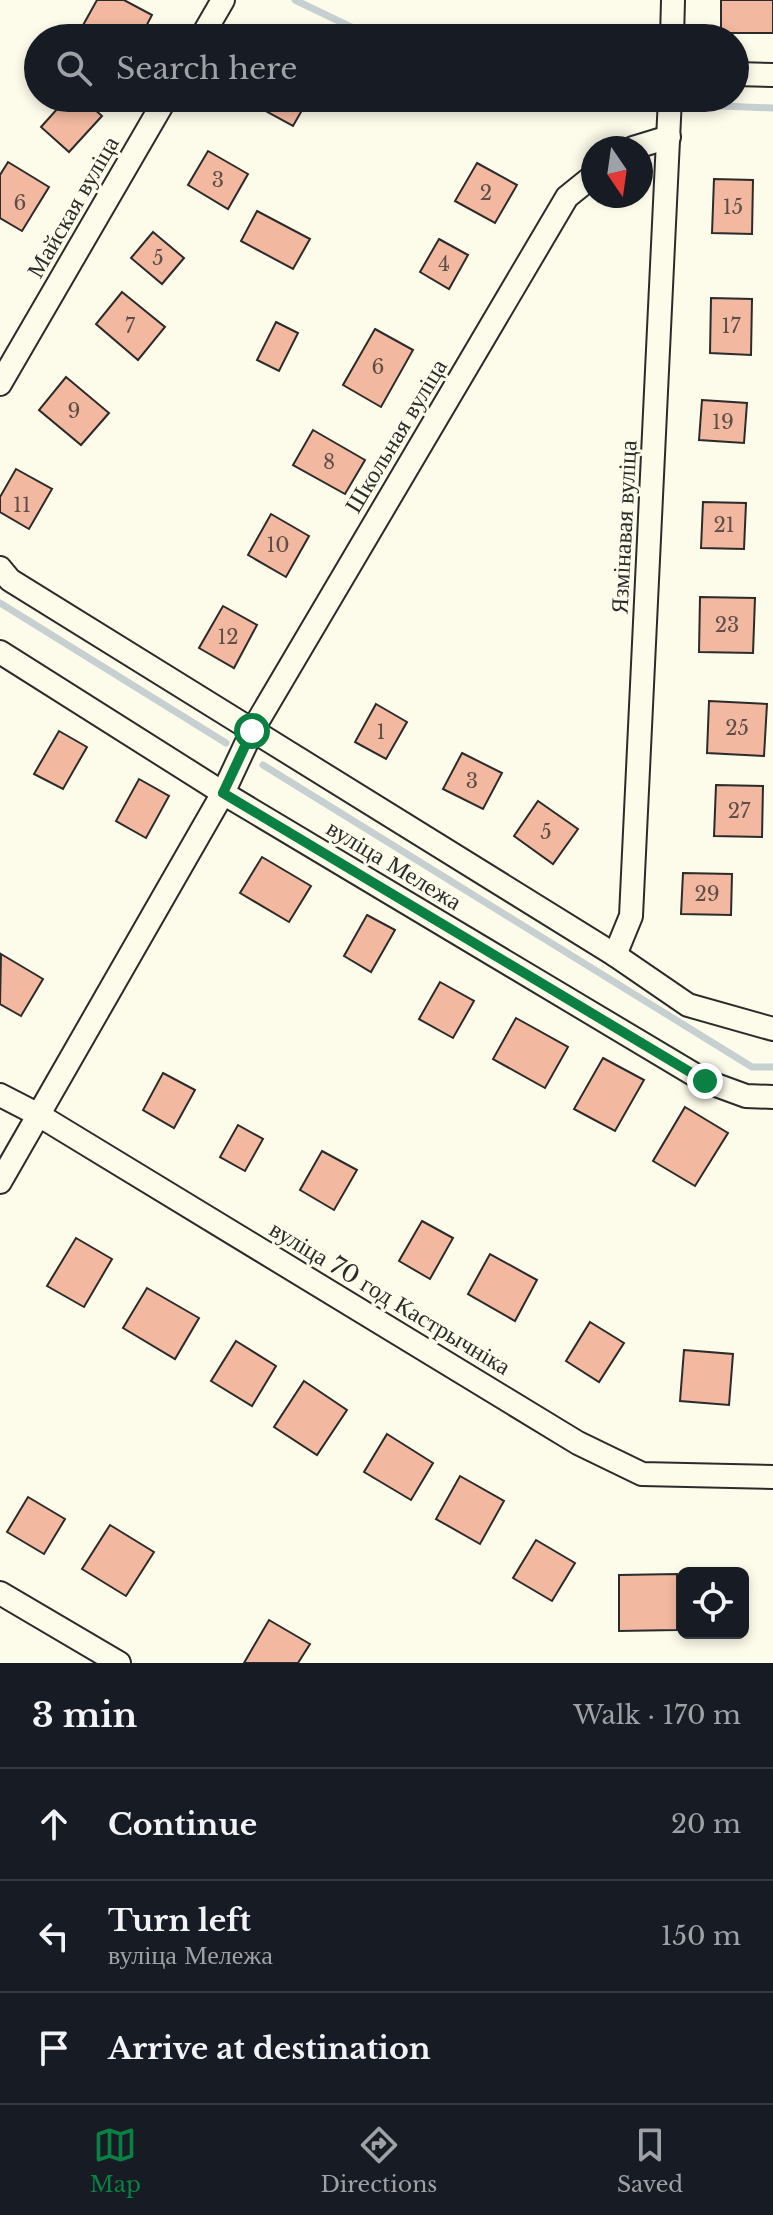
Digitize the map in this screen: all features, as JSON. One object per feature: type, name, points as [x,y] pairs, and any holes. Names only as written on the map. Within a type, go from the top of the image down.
[{"type":"street","points":[[209,24],[223,0]]},
{"type":"street","points":[[672,24],[673,0]]},
{"type":"street","points":[[749,74],[773,75]]},
{"type":"street","name":"Майская вуліца","points":[[0,384],[158,112]]},
{"type":"street","name":"Язмінавая вуліца","points":[[615,955],[631,916],[670,112]]},
{"type":"street","points":[[653,142],[669,137]]},
{"type":"street","name":"Школьная вуліца","points":[[0,1182],[223,793],[252,731],[567,197],[581,186]]},
{"type":"street","points":[[0,568],[10,580],[615,955],[688,1005],[773,1029]]},
{"type":"street","name":"вуліца Мележа","points":[[0,652],[223,793],[705,1081],[746,1096],[773,1097]]},
{"type":"street","name":"вуліца 70 год Кастрычніка","points":[[0,1095],[37,1114],[578,1443],[642,1474],[773,1477]]},
{"type":"street","points":[[0,1593],[119,1663]]},
{"type":"building","points":[[97,0],[124,0],[152,15],[147,24],[84,24]]},
{"type":"building","points":[[721,0],[773,0],[773,33],[749,33],[749,24],[721,24]]},
{"type":"building","points":[[54,112],[98,112],[102,116],[69,152],[41,127]]},
{"type":"building","points":[[267,112],[301,112],[293,126]]},
{"type":"building","points":[[208,151],[248,174],[228,209],[188,185]]},
{"type":"building","points":[[8,162],[49,187],[22,231],[0,218],[0,175]]},
{"type":"building","points":[[477,163],[517,185],[495,223],[455,201]]},
{"type":"building","points":[[714,179],[753,180],[752,234],[712,233]]},
{"type":"building","points":[[257,211],[310,239],[293,269],[241,241]]},
{"type":"building","points":[[153,232],[184,258],[162,284],[131,258]]},
{"type":"building","points":[[439,239],[468,255],[449,289],[420,272]]},
{"type":"building","points":[[122,292],[165,327],[138,360],[96,324]]},
{"type":"building","points":[[711,298],[752,299],[751,355],[710,353]]},
{"type":"building","points":[[276,322],[298,333],[279,371],[257,360]]},
{"type":"building","points":[[375,329],[413,350],[381,407],[343,385]]},
{"type":"building","points":[[66,377],[109,413],[81,445],[39,410]]},
{"type":"building","points":[[702,400],[747,403],[744,443],[699,440]]},
{"type":"building","points":[[313,430],[365,460],[345,494],[293,465]]},
{"type":"building","points":[[16,469],[52,489],[29,529],[0,512],[0,497]]},
{"type":"building","points":[[703,502],[746,503],[744,549],[701,548]]},
{"type":"building","points":[[271,514],[309,536],[286,577],[248,555]]},
{"type":"building","points":[[700,597],[755,598],[753,653],[699,652]]},
{"type":"building","points":[[223,606],[257,625],[234,668],[199,648]]},
{"type":"building","points":[[709,701],[767,704],[764,756],[707,753]]},
{"type":"building","points":[[376,704],[407,722],[386,759],[355,742]]},
{"type":"building","points":[[59,731],[87,747],[63,789],[34,774]]},
{"type":"building","points":[[462,753],[502,773],[483,809],[443,789]]},
{"type":"building","points":[[139,779],[169,796],[146,838],[116,821]]},
{"type":"building","points":[[716,785],[763,786],[762,837],[714,836]]},
{"type":"building","points":[[538,801],[578,829],[553,864],[514,836]]},
{"type":"building","points":[[262,857],[311,886],[289,922],[240,893]]},
{"type":"building","points":[[683,873],[732,874],[731,915],[681,914]]},
{"type":"building","points":[[367,915],[395,930],[371,972],[344,956]]},
{"type":"building","points":[[1,954],[43,979],[21,1016],[0,1004]]},
{"type":"building","points":[[440,982],[474,1001],[453,1038],[419,1019]]},
{"type":"building","points":[[516,1018],[568,1047],[545,1088],[493,1059]]},
{"type":"building","points":[[603,1058],[644,1080],[615,1131],[574,1109]]},
{"type":"building","points":[[163,1073],[195,1090],[174,1128],[143,1110]]},
{"type":"building","points":[[685,1107],[728,1133],[695,1186],[653,1161]]},
{"type":"building","points":[[238,1125],[263,1139],[245,1171],[220,1157]]},
{"type":"building","points":[[322,1151],[357,1170],[334,1210],[300,1190]]},
{"type":"building","points":[[422,1221],[453,1238],[430,1279],[399,1261]]},
{"type":"building","points":[[76,1238],[112,1259],[84,1307],[47,1286]]},
{"type":"building","points":[[490,1254],[537,1280],[515,1321],[468,1294]]},
{"type":"building","points":[[147,1288],[199,1318],[175,1359],[123,1328]]},
{"type":"building","points":[[590,1322],[624,1343],[599,1382],[566,1361]]},
{"type":"building","points":[[236,1341],[276,1366],[252,1406],[211,1381]]},
{"type":"building","points":[[684,1350],[733,1354],[729,1405],[680,1401]]},
{"type":"building","points":[[304,1381],[347,1410],[317,1455],[274,1427]]},
{"type":"building","points":[[387,1434],[433,1463],[411,1500],[364,1472]]},
{"type":"building","points":[[460,1476],[504,1501],[480,1544],[436,1519]]},
{"type":"building","points":[[28,1497],[65,1519],[44,1554],[7,1532]]},
{"type":"building","points":[[110,1525],[154,1552],[126,1596],[82,1569]]},
{"type":"building","points":[[536,1540],[575,1563],[552,1601],[513,1578]]},
{"type":"building","points":[[677,1574],[677,1630],[619,1631],[619,1575]]},
{"type":"building","points":[[269,1620],[310,1644],[298,1663],[244,1663]]},
{"type":"waterway","points":[[295,0],[345,24]]},
{"type":"waterway","points":[[749,107],[773,108]]},
{"type":"waterway","points":[[0,603],[226,743]]},
{"type":"waterway","points":[[263,765],[752,1067],[773,1067]]},
{"type":"route","points":[[252,731],[223,793],[705,1081]]}]
